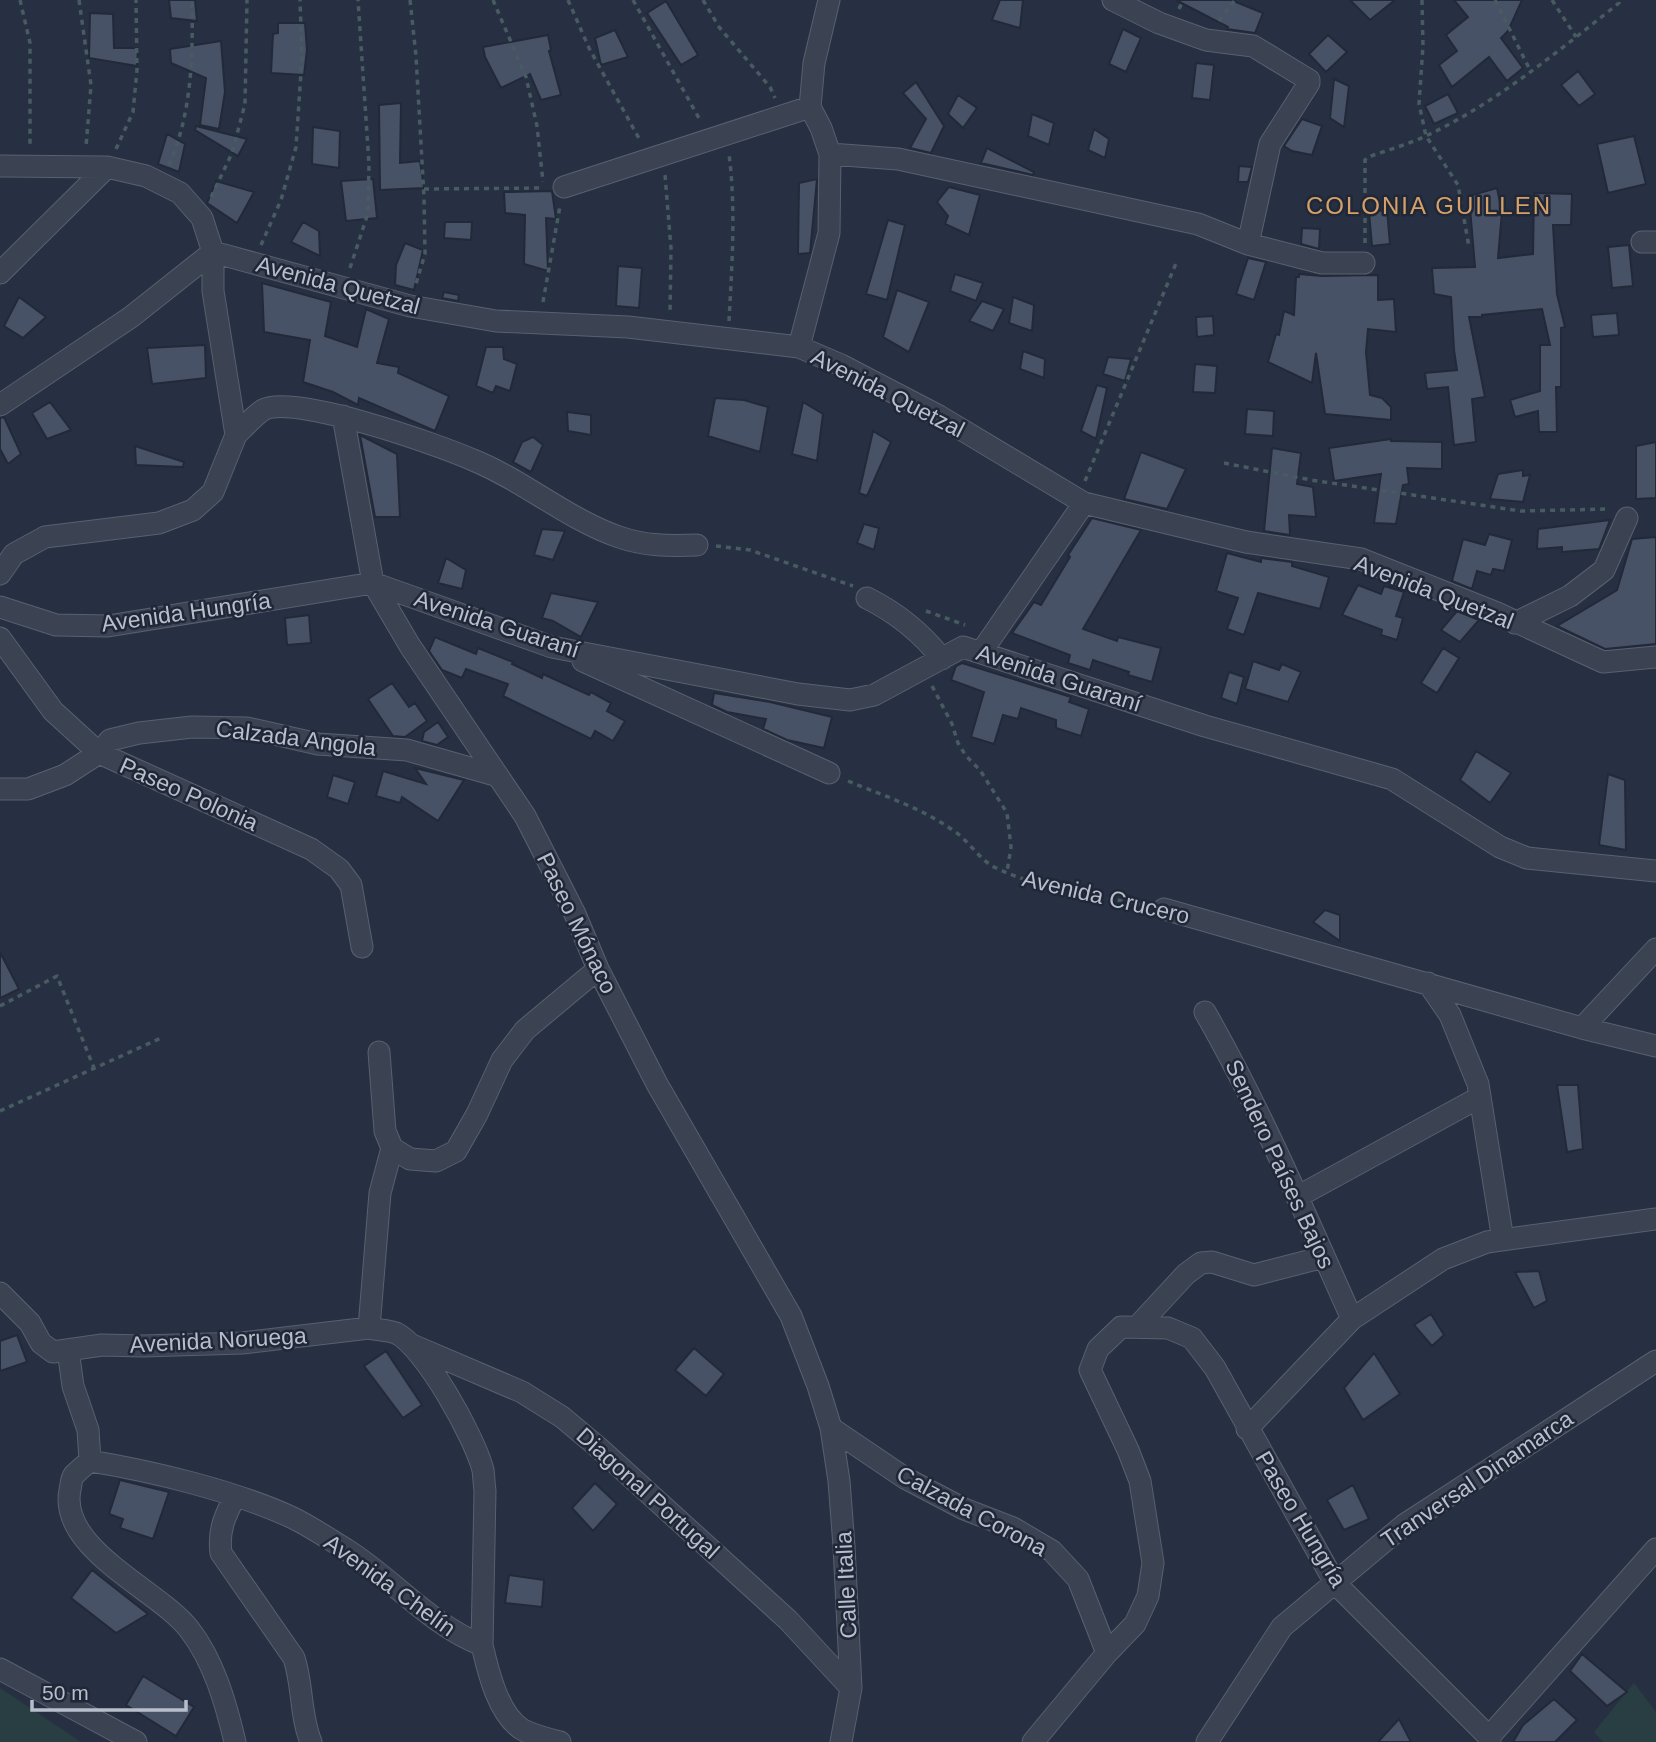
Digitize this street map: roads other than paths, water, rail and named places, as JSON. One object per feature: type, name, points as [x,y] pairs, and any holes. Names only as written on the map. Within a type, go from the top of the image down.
[{"type":"street","points":[[799,347],[830,233],[830,154],[810,107],[814,63],[829,0]]},
{"type":"street","points":[[1113,0],[1159,23],[1206,40],[1253,46],[1309,80],[1270,144],[1248,244]]},
{"type":"street","points":[[554,188],[810,107]]},
{"type":"street","points":[[830,154],[898,159],[1198,224],[1248,244],[1322,263],[1364,263]]},
{"type":"street","points":[[0,166],[107,167],[146,176],[180,193],[202,218],[213,252],[213,291],[236,435]]},
{"type":"street","points":[[0,273],[107,167]]},
{"type":"street","points":[[0,405],[131,317],[213,252]]},
{"type":"street","name":"Avenida Quetzal","points":[[213,252],[410,306],[496,321],[628,327],[799,347],[841,365],[939,416],[1081,501],[1246,542],[1361,559],[1453,595],[1604,662],[1656,657]]},
{"type":"street","points":[[0,574],[14,554],[45,537],[159,523],[193,510],[214,492],[236,435],[265,409],[293,406],[343,416],[474,460],[618,537],[653,546],[697,545]]},
{"type":"street","name":"Paseo Mónaco","points":[[343,416],[373,583],[410,646],[525,816],[575,914],[598,969],[657,1084],[791,1316],[831,1428]]},
{"type":"street","points":[[988,643],[1081,501]]},
{"type":"street","points":[[1515,623],[1570,596],[1604,570],[1627,518]]},
{"type":"street","name":"Avenida Hungría","points":[[0,607],[56,625],[108,626],[373,583]]},
{"type":"street","name":"Avenida Guaraní","points":[[373,583],[552,647],[798,694],[850,700],[874,695],[963,647],[988,643],[1205,726],[1392,779],[1500,848],[1527,858],[1656,871]]},
{"type":"street","points":[[860,592],[895,612],[930,643],[933,664]]},
{"type":"street","name":"Paseo Polonia","points":[[0,638],[53,711],[99,753],[311,849],[339,869],[351,885],[362,947]]},
{"type":"street","points":[[552,647],[830,774]]},
{"type":"street","name":"Calzada Angola","points":[[0,789],[27,789],[65,775],[99,753],[110,740],[139,733],[192,727],[247,728],[318,744],[407,750],[498,776]]},
{"type":"street","name":"Avenida Crucero","points":[[1164,909],[1582,1028],[1656,1046]]},
{"type":"street","points":[[1582,1028],[1656,949]]},
{"type":"street","points":[[379,1052],[384,1132],[392,1147],[410,1159],[436,1161],[456,1151],[502,1060],[525,1030],[598,969]]},
{"type":"street","points":[[1428,983],[1450,1015],[1473,1072],[1480,1097],[1503,1240]]},
{"type":"street","name":"Sendero Países Bajos","points":[[1205,1012],[1297,1197],[1352,1319]]},
{"type":"street","points":[[1297,1197],[1480,1097]]},
{"type":"street","points":[[392,1147],[380,1193],[369,1328],[395,1333],[412,1345],[449,1399],[477,1454],[483,1471],[485,1530],[482,1645]]},
{"type":"street","points":[[1247,1429],[1352,1319],[1443,1259],[1487,1242],[1656,1219]]},
{"type":"street","points":[[1033,1742],[1135,1623],[1148,1596],[1153,1563],[1140,1481],[1090,1370],[1098,1349],[1121,1327],[1137,1327],[1185,1274],[1201,1263],[1212,1262],[1254,1275],[1324,1257]]},
{"type":"street","points":[[0,1293],[30,1322],[41,1343],[54,1352],[68,1350],[73,1386],[88,1430],[90,1461],[72,1477],[68,1501],[74,1524],[97,1553],[188,1627],[205,1653],[228,1710],[235,1742]]},
{"type":"street","name":"Paseo Hungría","points":[[1137,1327],[1168,1328],[1192,1338],[1215,1368],[1335,1583],[1490,1739]]},
{"type":"street","name":"Avenida Noruega","points":[[68,1350],[102,1345],[242,1343],[369,1328]]},
{"type":"street","name":"Diagonal Portugal","points":[[412,1345],[522,1392],[562,1417],[788,1620],[851,1688]]},
{"type":"street","name":"Tranversal Dinamarca","points":[[1207,1742],[1282,1627],[1404,1525],[1656,1362]]},
{"type":"street","name":"Calzada Corona","points":[[831,1428],[905,1478],[964,1508],[1013,1528],[1052,1551],[1078,1579],[1107,1653]]},
{"type":"street","name":"Calle Italia","points":[[831,1428],[840,1494],[851,1688],[841,1742]]},
{"type":"street","name":"Avenida Chelín","points":[[90,1461],[127,1466],[235,1496],[292,1518],[349,1551],[459,1636],[482,1645],[491,1685],[520,1728],[538,1737],[560,1742]]},
{"type":"street","points":[[235,1496],[221,1524],[221,1553],[294,1658],[311,1742]]},
{"type":"street","points":[[1490,1739],[1656,1549]]},
{"type":"street","points":[[0,1669],[136,1742]]},
{"type":"street","points":[[1054,1742],[1074,1692]]},
{"type":"district","name":"COLONIA GUILLEN","points":[[1429,206]]}]
